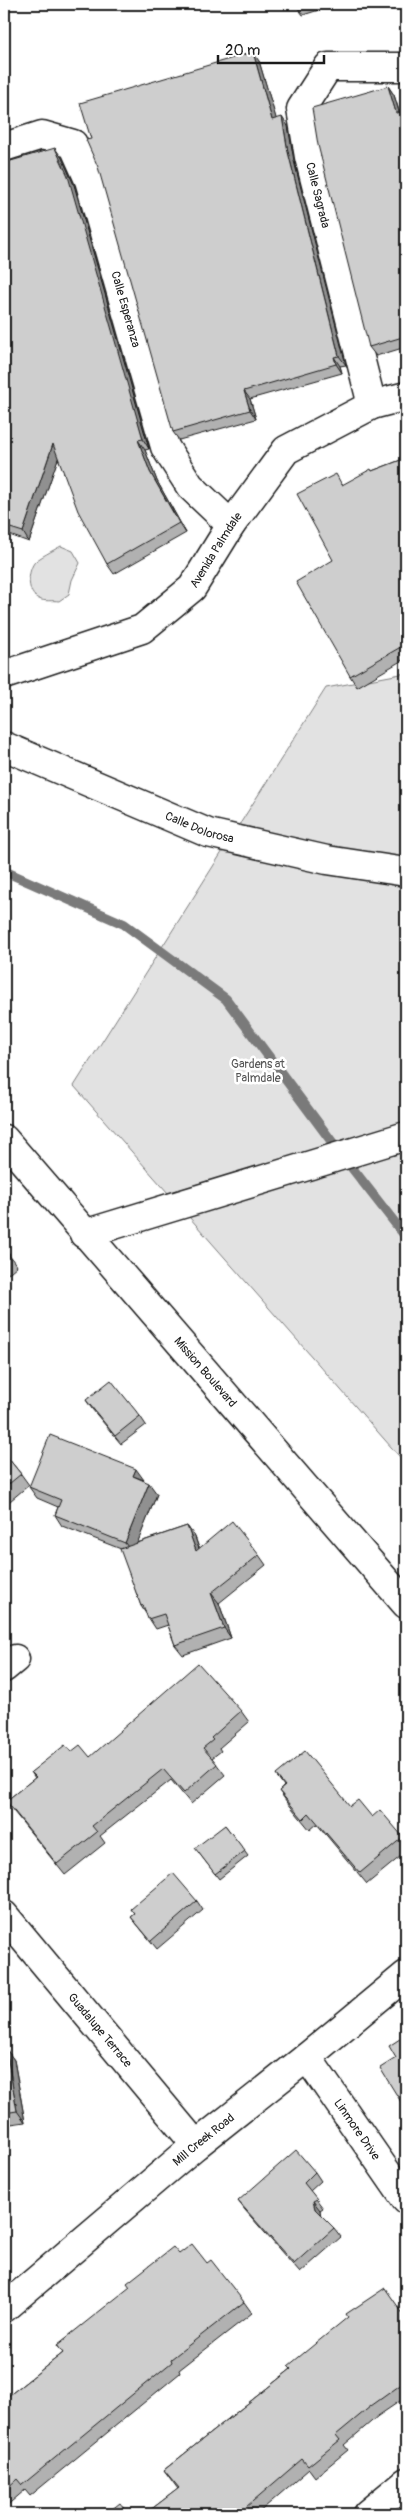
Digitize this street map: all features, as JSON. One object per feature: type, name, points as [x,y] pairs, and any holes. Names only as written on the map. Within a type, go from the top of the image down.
[{"type":"street","name":"Calle Sagrada","points":[[372,405],[308,157],[301,109],[328,67],[406,67]]},
{"type":"street","name":"Calle Esperanza","points":[[4,146],[42,135],[73,144],[89,180],[165,447],[190,486],[231,525]]},
{"type":"street","name":"Avenida Palmdale","points":[[4,675],[142,629],[192,588],[231,525],[286,450],[372,405],[406,396]]},
{"type":"street","name":"Calle Dolorosa","points":[[4,746],[208,832],[327,860],[406,872]]},
{"type":"street","points":[[84,1234],[406,1136]]},
{"type":"street","name":"Mission Boulevard","points":[[4,1139],[84,1234],[406,1604]]},
{"type":"street","name":"Guadalupe Terrace","points":[[4,1915],[196,2145]]},
{"type":"street","name":"Mill Creek Road","points":[[4,2308],[196,2145],[308,2057],[406,1975]]},
{"type":"street","name":"Linmore Drive","points":[[308,2057],[406,2200]]},
{"type":"street","points":[[367,2514],[406,2482]]},
{"type":"green space","points":[[61,546],[73,551],[80,563],[72,580],[69,594],[59,601],[41,600],[32,593],[30,588],[30,572],[38,559]]},
{"type":"green space","name":"Gardens at Palmdale","points":[[406,673],[406,1464],[74,1086],[326,688]]},
{"type":"building","points":[[253,52],[272,120],[282,117],[288,152],[339,356],[334,357],[336,364],[244,391],[250,410],[173,432],[98,167],[86,140],[91,139],[80,103]]},
{"type":"building","points":[[388,86],[396,113],[406,112],[406,336],[369,347],[318,145],[312,108]]},
{"type":"building","points":[[55,148],[68,176],[143,439],[138,440],[150,472],[179,523],[107,564],[78,511],[53,444],[23,532],[4,526],[4,163]]},
{"type":"building","points":[[406,458],[406,618],[401,620],[406,630],[406,644],[350,676],[296,582],[333,560],[297,494],[336,474],[342,485],[371,469],[372,471]]},
{"type":"building","points":[[4,1248],[10,1255],[4,1260]]},
{"type":"building","points":[[111,1380],[140,1416],[115,1436],[86,1400]]},
{"type":"building","points":[[50,1435],[136,1469],[133,1476],[149,1483],[125,1543],[55,1515],[61,1500],[29,1487]]},
{"type":"building","points":[[4,1453],[21,1474],[4,1488]]},
{"type":"building","points":[[232,1521],[259,1555],[211,1593],[224,1628],[175,1645],[164,1614],[148,1619],[143,1605],[141,1606],[120,1549],[187,1526],[196,1551]]},
{"type":"building","points":[[198,1663],[241,1711],[211,1738],[213,1740],[203,1748],[217,1764],[184,1793],[163,1769],[92,1826],[97,1832],[57,1864],[6,1801],[36,1777],[31,1772],[65,1745],[71,1752],[80,1745],[90,1757]]},
{"type":"building","points":[[305,1751],[350,1806],[358,1800],[372,1817],[380,1810],[403,1837],[360,1873],[309,1813],[303,1819],[279,1791],[285,1786],[276,1775]]},
{"type":"building","points":[[225,1825],[245,1851],[215,1874],[195,1848]]},
{"type":"building","points":[[173,1873],[197,1901],[151,1941],[131,1917],[135,1914],[131,1909]]},
{"type":"building","points":[[406,2035],[406,2110],[380,2068],[396,2058],[389,2046]]},
{"type":"building","points":[[6,2049],[17,2111],[4,2113],[4,2050]]},
{"type":"building","points":[[296,2150],[315,2172],[304,2183],[317,2199],[313,2201],[315,2209],[334,2228],[294,2264],[238,2201]]},
{"type":"building","points":[[192,2244],[207,2263],[211,2260],[244,2302],[171,2359],[172,2362],[22,2485],[17,2479],[4,2491],[4,2393],[7,2397],[63,2353],[57,2345],[130,2287],[127,2283],[173,2247],[179,2254]]},
{"type":"building","points":[[385,2288],[406,2318],[406,2381],[371,2406],[336,2435],[340,2440],[308,2466],[302,2459],[246,2507],[251,2514],[145,2514],[179,2488],[164,2470],[291,2369],[288,2366],[348,2317],[346,2314]]},
{"type":"building","points":[[120,2503],[129,2514],[106,2514]]},
{"type":"waterway","points":[[4,871],[124,924],[226,999],[338,1150],[406,1237]]}]
